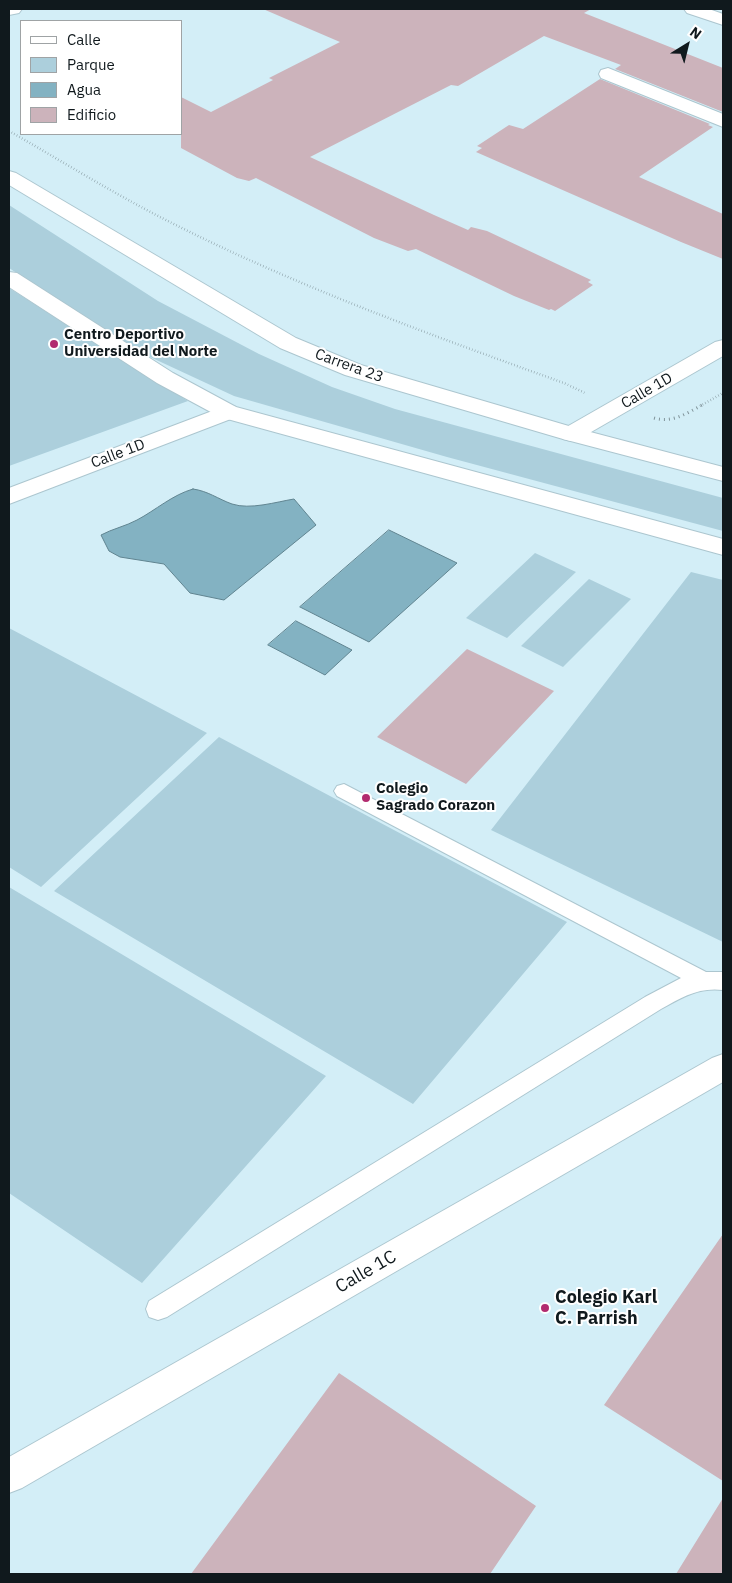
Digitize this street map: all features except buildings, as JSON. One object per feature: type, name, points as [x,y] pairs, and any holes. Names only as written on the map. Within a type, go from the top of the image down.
[{"type":"main road","points":[[9,10],[13,9]]},
{"type":"main road","points":[[693,9],[723,20]]},
{"type":"main road","points":[[608,74],[723,121]]},
{"type":"main road","name":"Carrera 23","points":[[9,177],[288,343],[353,370],[571,434],[723,474]]},
{"type":"main road","points":[[9,278],[165,378],[228,412],[723,547]]},
{"type":"main road","name":"Calle 1D","points":[[571,434],[723,348]]},
{"type":"main road","name":"Calle 1D","points":[[9,496],[228,412]]},
{"type":"main road","name":"Calle 1C","points":[[9,1476],[723,1067]]},
{"type":"lane","points":[[344,791],[713,981]]},
{"type":"lane","points":[[158,1309],[629,1018],[677,990],[713,981]]},
{"type":"path","points":[[9,131],[163,219],[249,260],[394,322],[564,383],[618,408],[665,421],[682,416],[723,393]]},
{"type":"green space","points":[[9,205],[158,301],[259,354],[332,387],[395,409],[723,498],[723,531],[447,457],[234,396],[135,350],[9,268]]},
{"type":"green space","name":"Centro Deportivo Universidad del Norte","points":[[9,288],[188,401],[9,466]]},
{"type":"green space","points":[[535,553],[576,572],[507,638],[466,618]]},
{"type":"green space","points":[[691,572],[723,580],[723,942],[491,830]]},
{"type":"green space","points":[[589,579],[631,599],[563,667],[521,646]]},
{"type":"green space","points":[[9,628],[207,733],[41,887],[9,867]]},
{"type":"green space","points":[[219,737],[567,922],[413,1104],[54,891]]},
{"type":"green space","points":[[9,887],[326,1076],[142,1283],[9,1193]]},
{"type":"water","points":[[193,489],[203,491],[239,506],[263,505],[294,499],[316,525],[224,600],[190,593],[164,564],[120,557],[109,551],[101,535],[137,520],[171,499]]},
{"type":"water","points":[[389,530],[457,563],[369,642],[300,607]]},
{"type":"water","points":[[296,621],[352,650],[325,675],[268,645]]},
{"type":"place","name":"Centro Deportivo Universidad del Norte","points":[[54,344]]},
{"type":"place","name":"Colegio Sagrado Corazon","points":[[366,798]]},
{"type":"place","name":"Colegio Karl C. Parrish","points":[[545,1308]]}]
